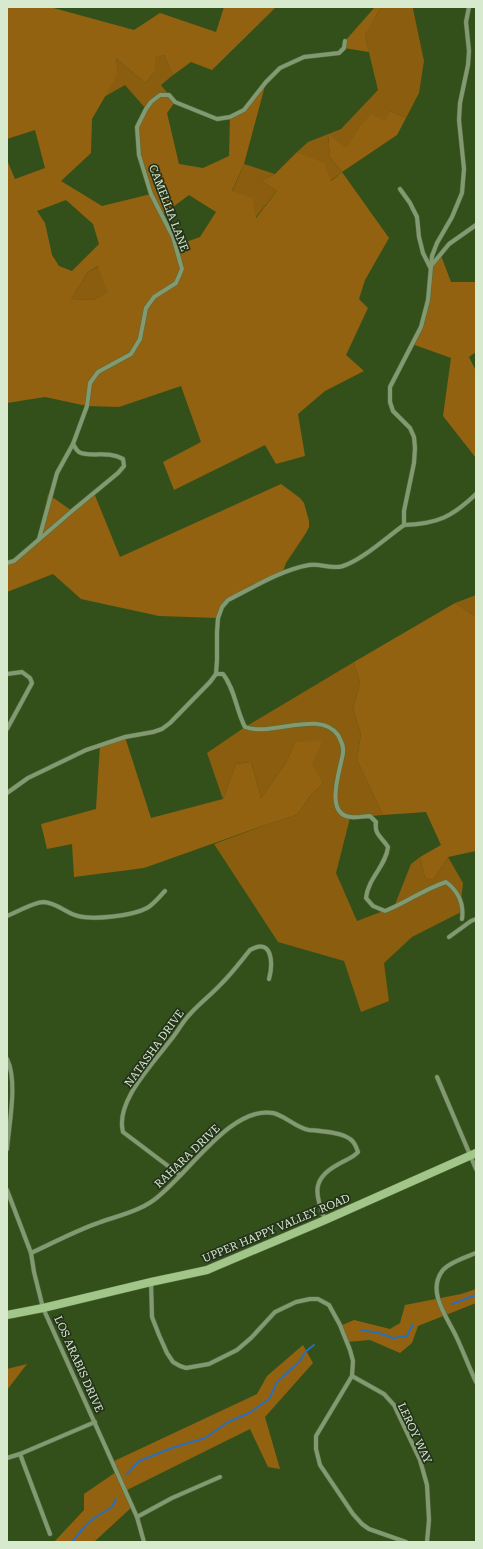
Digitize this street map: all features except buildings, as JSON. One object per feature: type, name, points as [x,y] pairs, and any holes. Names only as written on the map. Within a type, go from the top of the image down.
[{"type":"street","points":[[404,525],[404,510],[414,463],[414,437],[410,428],[393,411],[389,394],[394,378],[421,327],[428,300],[432,256],[437,243],[452,217],[462,193],[464,169],[460,103],[468,65],[469,51],[466,22],[469,7]]},
{"type":"street","name":"CAMELLIA LANE","points":[[73,444],[86,406],[90,383],[98,372],[131,354],[140,339],[146,308],[154,297],[176,283],[182,269],[173,238],[151,194],[139,154],[137,128],[151,102],[160,95],[169,95],[176,102],[218,119],[230,117],[244,110],[266,82],[280,68],[304,58],[338,53],[344,48],[345,41]]},
{"type":"street","points":[[400,189],[410,203],[417,217],[418,237],[423,253],[431,267]]},
{"type":"street","points":[[431,267],[449,244],[476,225]]},
{"type":"street","points":[[39,539],[57,473],[73,444]]},
{"type":"street","points":[[7,563],[14,561],[118,473],[124,466],[123,459],[116,455],[84,454],[77,451],[73,444]]},
{"type":"street","points":[[7,793],[28,778],[86,750],[125,737],[162,729],[216,674],[218,660],[216,632],[218,618],[222,607],[228,600],[291,569],[312,565],[331,567],[342,566],[354,561],[404,525],[432,523],[453,514],[476,494]]},
{"type":"street","points":[[7,674],[22,672],[30,678],[32,683],[7,729]]},
{"type":"street","points":[[216,674],[222,674],[230,683],[240,718],[245,728],[258,730],[318,723],[330,727],[337,734],[342,743],[343,752],[336,782],[336,802],[341,813],[350,817],[370,816],[376,822],[375,829],[380,838],[388,847],[387,855],[371,880],[367,890],[366,898],[373,906],[385,910],[394,907],[431,887],[446,882],[453,888],[461,902],[463,911],[462,919]]},
{"type":"street","points":[[7,916],[28,906],[43,902],[58,906],[77,916],[94,918],[125,915],[145,909],[164,891]]},
{"type":"street","points":[[449,937],[476,919]]},
{"type":"street","name":"NATASHA DRIVE","points":[[180,1175],[123,1132],[122,1117],[127,1101],[143,1076],[176,1033],[181,1024],[190,1013],[222,984],[250,950],[261,947],[268,950],[272,957],[269,979]]},
{"type":"street","points":[[7,1059],[10,1065],[12,1105],[7,1149]]},
{"type":"street","points":[[437,1077],[473,1154],[476,1169]]},
{"type":"street","name":"RAHARA DRIVE","points":[[31,1253],[97,1223],[130,1213],[151,1202],[217,1138],[234,1124],[248,1116],[258,1114],[274,1113],[306,1129],[344,1136],[350,1138],[354,1143],[358,1152],[354,1156],[328,1170],[320,1178],[316,1190],[325,1220]]},
{"type":"street","name":"UPPER HAPPY VALLEY ROAD","points":[[7,1315],[207,1270],[325,1220],[473,1154]]},
{"type":"street","name":"LOS ARABIS DRIVE","points":[[7,1190],[31,1253],[43,1308],[137,1517],[144,1542]]},
{"type":"street","points":[[476,1253],[455,1262],[444,1269],[439,1277],[437,1285],[438,1298],[442,1308],[476,1382]]},
{"type":"street","points":[[151,1282],[152,1317],[166,1353],[173,1362],[186,1368],[209,1364],[226,1357],[251,1338],[275,1312],[296,1302],[318,1299],[329,1305],[340,1326],[353,1361],[352,1376],[316,1436],[316,1449],[320,1465],[353,1514],[362,1524],[369,1529],[406,1542]]},
{"type":"street","name":"LEROY WAY","points":[[352,1376],[384,1394],[394,1405],[420,1460],[427,1485],[427,1542]]},
{"type":"street","points":[[7,1458],[20,1454],[95,1422]]},
{"type":"street","points":[[20,1454],[50,1534]]},
{"type":"street","points":[[137,1517],[172,1498],[220,1477]]},
{"type":"shaded area","points":[[7,7],[50,7],[134,30],[160,13],[216,32],[224,7],[276,7],[212,70],[191,62],[173,75],[164,55],[155,58],[155,71],[145,83],[116,58],[118,74],[92,119],[91,153],[61,181],[102,206],[151,194],[139,155],[137,127],[146,110],[160,95],[169,95],[175,102],[167,113],[179,164],[203,168],[229,156],[230,117],[244,110],[266,82],[244,164],[232,191],[252,198],[256,218],[277,191],[261,181],[275,174],[297,152],[324,163],[331,181],[342,172],[389,238],[365,280],[359,299],[368,308],[346,355],[364,371],[325,391],[298,414],[305,456],[276,464],[265,445],[174,490],[163,462],[201,442],[181,386],[119,407],[87,406],[45,397],[7,403],[7,160],[15,179],[45,168],[35,130],[7,139]],"holes":[[[189,195],[216,212],[200,237],[175,246],[162,215]],[[66,200],[93,224],[99,244],[72,271],[59,266],[52,255],[45,223],[37,211]],[[98,266],[107,292],[93,300],[71,299],[88,272]]]},
{"type":"shaded area","points":[[375,7],[381,7],[365,36],[369,52],[344,48],[345,41]]},
{"type":"shaded area","points":[[381,7],[413,7],[424,61],[419,93],[406,118],[390,111],[386,122],[358,129],[346,149],[328,135],[330,157],[342,172],[330,181],[297,152],[308,142],[341,129],[378,90],[365,36]]},
{"type":"shaded area","points":[[164,55],[173,75],[161,85],[169,95],[146,109],[125,85],[104,97],[118,74],[116,58],[145,83],[155,71],[155,58]]},
{"type":"shaded area","points":[[390,111],[406,118],[397,135],[342,172],[330,157],[328,134],[346,148],[358,129],[371,114],[385,121]]},
{"type":"shaded area","points":[[244,164],[275,174],[261,181],[277,191],[255,218],[232,192]]},
{"type":"shaded area","points":[[440,253],[451,282],[476,282],[476,352],[469,357],[476,371],[476,458],[443,416],[451,358],[412,344],[421,327],[428,300],[431,266]]},
{"type":"shaded area","points":[[99,266],[107,292],[93,300],[71,299],[88,272]]},
{"type":"shaded area","points":[[281,484],[300,498],[304,503],[309,521],[309,527],[286,563],[282,574],[228,600],[218,618],[159,616],[81,599],[53,574],[7,592],[7,563],[14,561],[39,539],[48,494],[72,511],[94,493],[120,557]]},
{"type":"shaded area","points":[[476,595],[476,617],[455,603]]},
{"type":"shaded area","points":[[455,603],[476,617],[476,851],[448,857],[433,880],[425,878],[420,857],[441,845],[426,812],[383,815],[357,760],[361,734],[353,709],[360,683],[354,662]]},
{"type":"shaded area","points":[[354,662],[360,683],[353,709],[361,734],[357,760],[383,815],[350,818],[336,873],[357,921],[394,907],[411,864],[420,857],[425,878],[433,880],[448,857],[463,883],[461,902],[463,911],[412,937],[384,963],[389,1001],[361,1012],[344,961],[278,942],[214,844],[297,815],[310,796],[323,783],[295,742],[286,763],[261,798],[251,762],[236,764],[223,799],[207,753],[245,727]]},
{"type":"shaded area","points":[[125,737],[151,818],[223,799],[236,764],[251,762],[261,798],[286,763],[295,742],[322,741],[312,765],[323,783],[310,796],[297,815],[144,868],[74,877],[72,844],[47,849],[41,824],[96,809],[100,745]]},
{"type":"shaded area","points":[[476,1289],[476,1303],[418,1326],[412,1343],[400,1353],[370,1340],[347,1342],[340,1326],[354,1320],[390,1329],[400,1323],[405,1305],[461,1294]]},
{"type":"shaded area","points":[[303,1345],[313,1363],[265,1417],[280,1469],[268,1467],[250,1429],[125,1491],[132,1507],[94,1542],[54,1542],[84,1510],[84,1494],[116,1472],[112,1462],[257,1394],[267,1376]]},
{"type":"shaded area","points":[[27,1364],[7,1390],[7,1369]]},
{"type":"waterway","points":[[452,1304],[476,1295]]},
{"type":"waterway","points":[[361,1330],[379,1333],[393,1338],[407,1336],[413,1324]]},
{"type":"waterway","points":[[127,1474],[139,1461],[172,1448],[205,1438],[228,1422],[249,1413],[269,1399],[277,1382],[300,1361],[305,1352],[314,1345]]},
{"type":"waterway","points":[[72,1542],[85,1526],[94,1518],[112,1507],[116,1499]]}]
